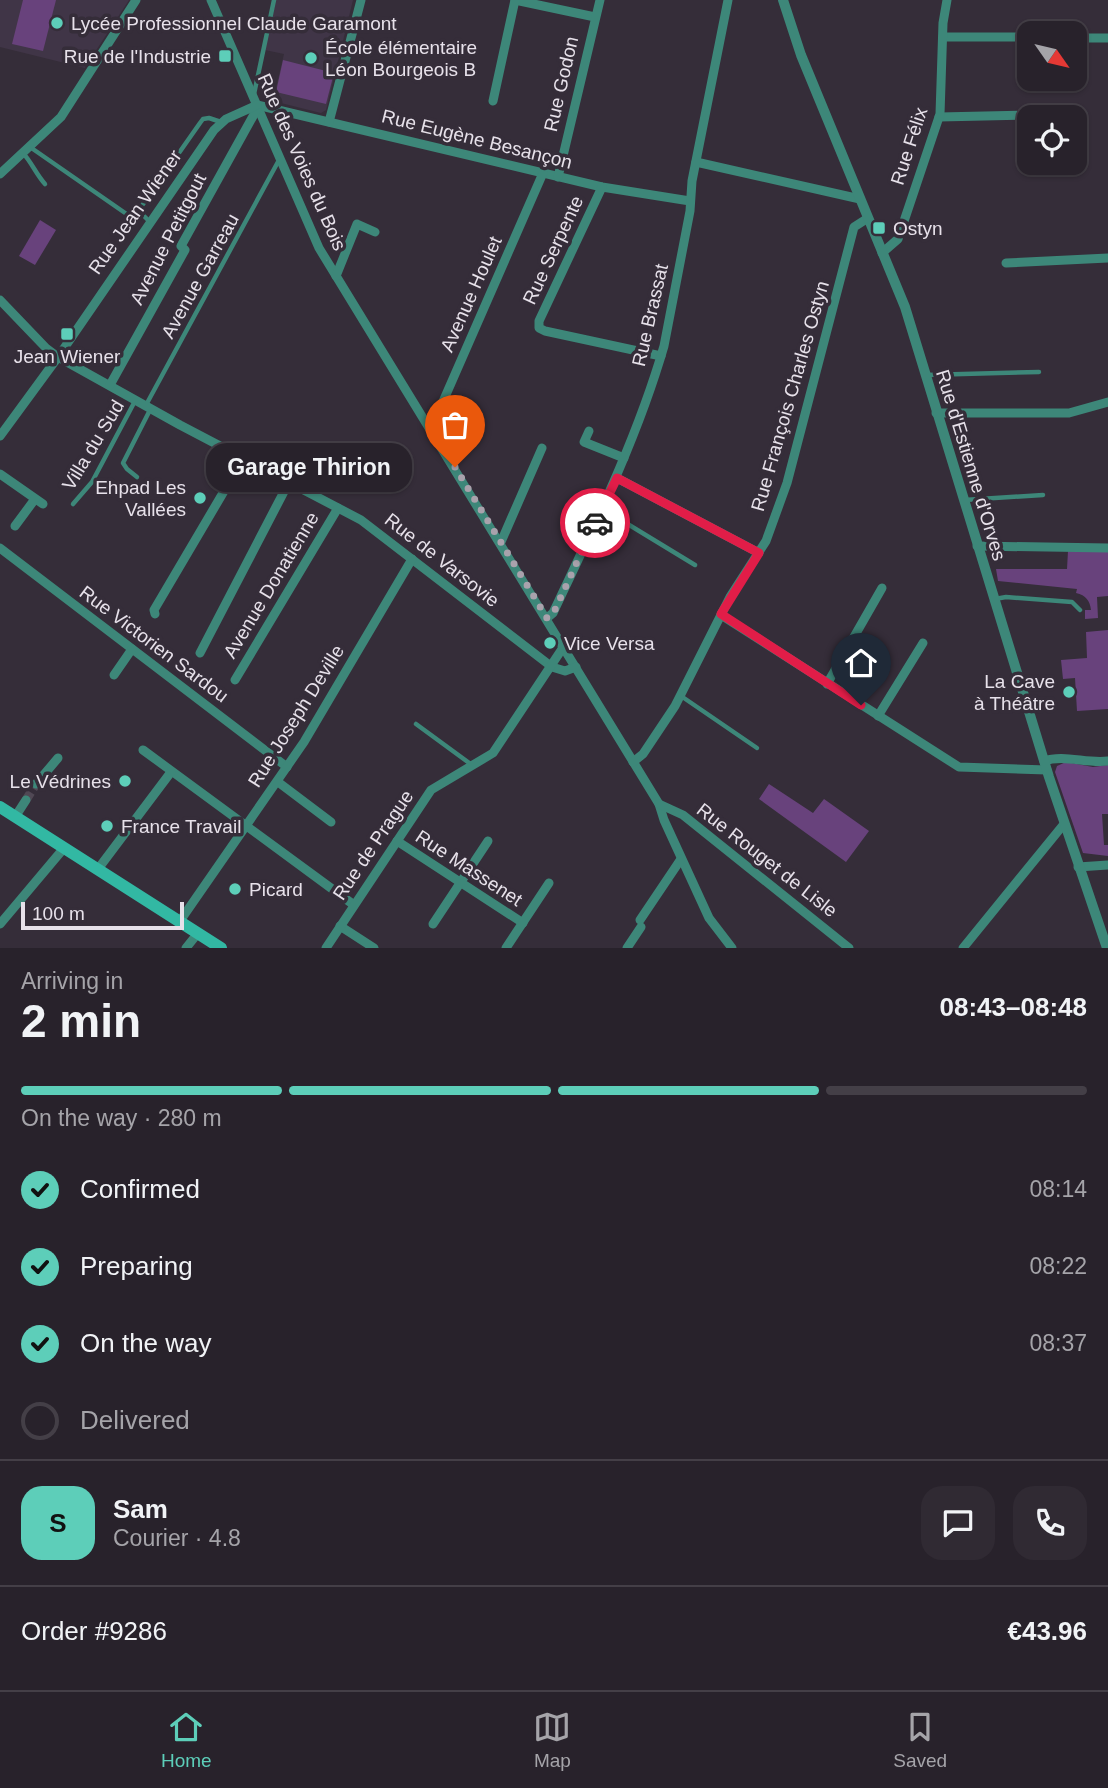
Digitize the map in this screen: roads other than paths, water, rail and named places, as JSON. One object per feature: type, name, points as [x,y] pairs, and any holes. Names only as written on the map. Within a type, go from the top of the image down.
[{"type":"main road","points":[[0,807],[221,948]]},
{"type":"street","points":[[0,174],[61,117],[136,0]]},
{"type":"street","name":"Rue des Voies du Bois","points":[[211,0],[319,248],[659,804],[709,918],[732,948]]},
{"type":"street","points":[[329,122],[361,0]]},
{"type":"street","points":[[493,101],[515,0],[594,17]]},
{"type":"street","name":"Rue Godon","points":[[558,177],[600,0]]},
{"type":"street","name":"Rue Brassat","points":[[547,618],[554,612],[617,478],[661,356],[728,0]]},
{"type":"street","name":"Rue d'Estienne d'Orves","points":[[783,0],[800,52],[905,307],[1064,824],[1107,948]]},
{"type":"street","name":"Rue Félix","points":[[882,253],[898,239],[939,117],[947,0]]},
{"type":"street","points":[[943,37],[1017,37]]},
{"type":"street","points":[[1087,37],[1108,38]]},
{"type":"street","name":"Rue Jean Wiener","points":[[0,436],[58,357],[214,130],[222,122],[256,104]]},
{"type":"street","name":"Rue Eugène Besançon","points":[[256,104],[602,187],[690,201]]},
{"type":"street","name":"Avenue Petitgout","points":[[110,385],[185,250],[181,246],[256,104]]},
{"type":"street","points":[[939,117],[1017,115]]},
{"type":"street","points":[[696,162],[860,199]]},
{"type":"street","name":"Avenue Houlet","points":[[431,429],[543,173]]},
{"type":"street","name":"Rue Serpente","points":[[602,187],[539,321],[539,327],[545,331],[661,356]]},
{"type":"street","name":"Rue François Charles Ostyn","points":[[633,762],[643,754],[681,696],[721,614],[759,553],[788,483],[855,227],[868,218]]},
{"type":"street","points":[[336,276],[357,224],[375,232]]},
{"type":"street","points":[[1006,262],[1108,258]]},
{"type":"street","name":"Rue de Varsovie","points":[[0,300],[58,357],[361,520],[552,667]]},
{"type":"street","points":[[936,414],[1069,413],[1108,402]]},
{"type":"street","points":[[589,431],[584,442],[624,458]]},
{"type":"street","points":[[500,542],[542,448]]},
{"type":"street","points":[[155,614],[154,610],[243,458]]},
{"type":"street","points":[[0,474],[39,501],[15,526]]},
{"type":"street","points":[[617,478],[759,553]]},
{"type":"street","points":[[200,653],[289,482]]},
{"type":"street","name":"Avenue Donatienne","points":[[234,680],[338,508]]},
{"type":"street","points":[[977,546],[1108,548]]},
{"type":"street","name":"Rue Victorien Sardou","points":[[0,548],[287,767]]},
{"type":"street","name":"Rue Joseph Deville","points":[[180,921],[278,782],[412,559]]},
{"type":"street","points":[[827,684],[882,588]]},
{"type":"street","points":[[721,614],[959,767],[1046,766],[1052,758],[1094,763],[1108,761]]},
{"type":"street","points":[[878,716],[923,643]]},
{"type":"street","name":"Rue de Prague","points":[[326,948],[430,790],[493,753],[564,646]]},
{"type":"street","points":[[114,675],[132,649]]},
{"type":"street","points":[[552,667],[565,671],[576,667]]},
{"type":"street","points":[[143,750],[354,905]]},
{"type":"street","points":[[37,784],[58,758]]},
{"type":"street","points":[[98,870],[172,772]]},
{"type":"street","points":[[278,782],[331,822]]},
{"type":"street","points":[[15,817],[26,800]]},
{"type":"street","name":"Rue Rouget de Lisle","points":[[659,804],[689,820],[849,948]]},
{"type":"street","points":[[963,948],[1064,824]]},
{"type":"street","name":"Rue Massenet","points":[[397,841],[523,923]]},
{"type":"street","points":[[433,924],[488,841]]},
{"type":"street","points":[[0,924],[64,848]]},
{"type":"street","points":[[627,948],[681,859]]},
{"type":"street","points":[[1078,867],[1108,865]]},
{"type":"street","points":[[506,948],[549,883]]},
{"type":"street","points":[[340,926],[374,948]]},
{"type":"street","points":[[186,948],[198,933]]},
{"type":"lane","points":[[256,104],[274,0]]},
{"type":"lane","points":[[149,222],[142,215],[141,207],[203,119],[222,122]]},
{"type":"lane","points":[[26,150],[35,173],[45,184]]},
{"type":"lane","points":[[26,150],[128,215]]},
{"type":"lane","name":"Avenue Garreau","points":[[137,477],[127,470],[123,463],[148,407],[280,160]]},
{"type":"lane","points":[[926,375],[1039,372]]},
{"type":"lane","name":"Villa du Sud","points":[[73,504],[92,482],[136,400]]},
{"type":"lane","points":[[963,500],[1044,495]]},
{"type":"lane","points":[[602,508],[695,565]]},
{"type":"lane","points":[[994,599],[1006,597],[1072,602],[1080,610]]},
{"type":"lane","points":[[681,696],[757,748]]},
{"type":"lane","points":[[416,724],[473,766]]},
{"type":"tunnel","points":[[26,800],[36,784]]},
{"type":"place","name":"Lycée Professionnel Claude Garamont","points":[[57,23]]},
{"type":"place","name":"Rue de l'Industrie","points":[[225,56]]},
{"type":"place","name":"École élémentaire Léon Bourgeois B","points":[[311,58]]},
{"type":"place","name":"Ostyn","points":[[879,228]]},
{"type":"place","name":"Jean Wiener","points":[[67,334]]},
{"type":"place","name":"Garage Thirion","points":[[455,467]]},
{"type":"place","name":"Ehpad Les Vallées","points":[[200,498]]},
{"type":"place","name":"Vice Versa","points":[[550,643]]},
{"type":"place","name":"La Cave à Théâtre","points":[[1069,692]]},
{"type":"place","name":"Le Védrines","points":[[125,781]]},
{"type":"place","name":"France Travail","points":[[107,826]]},
{"type":"place","name":"Picard","points":[[235,889]]}]
